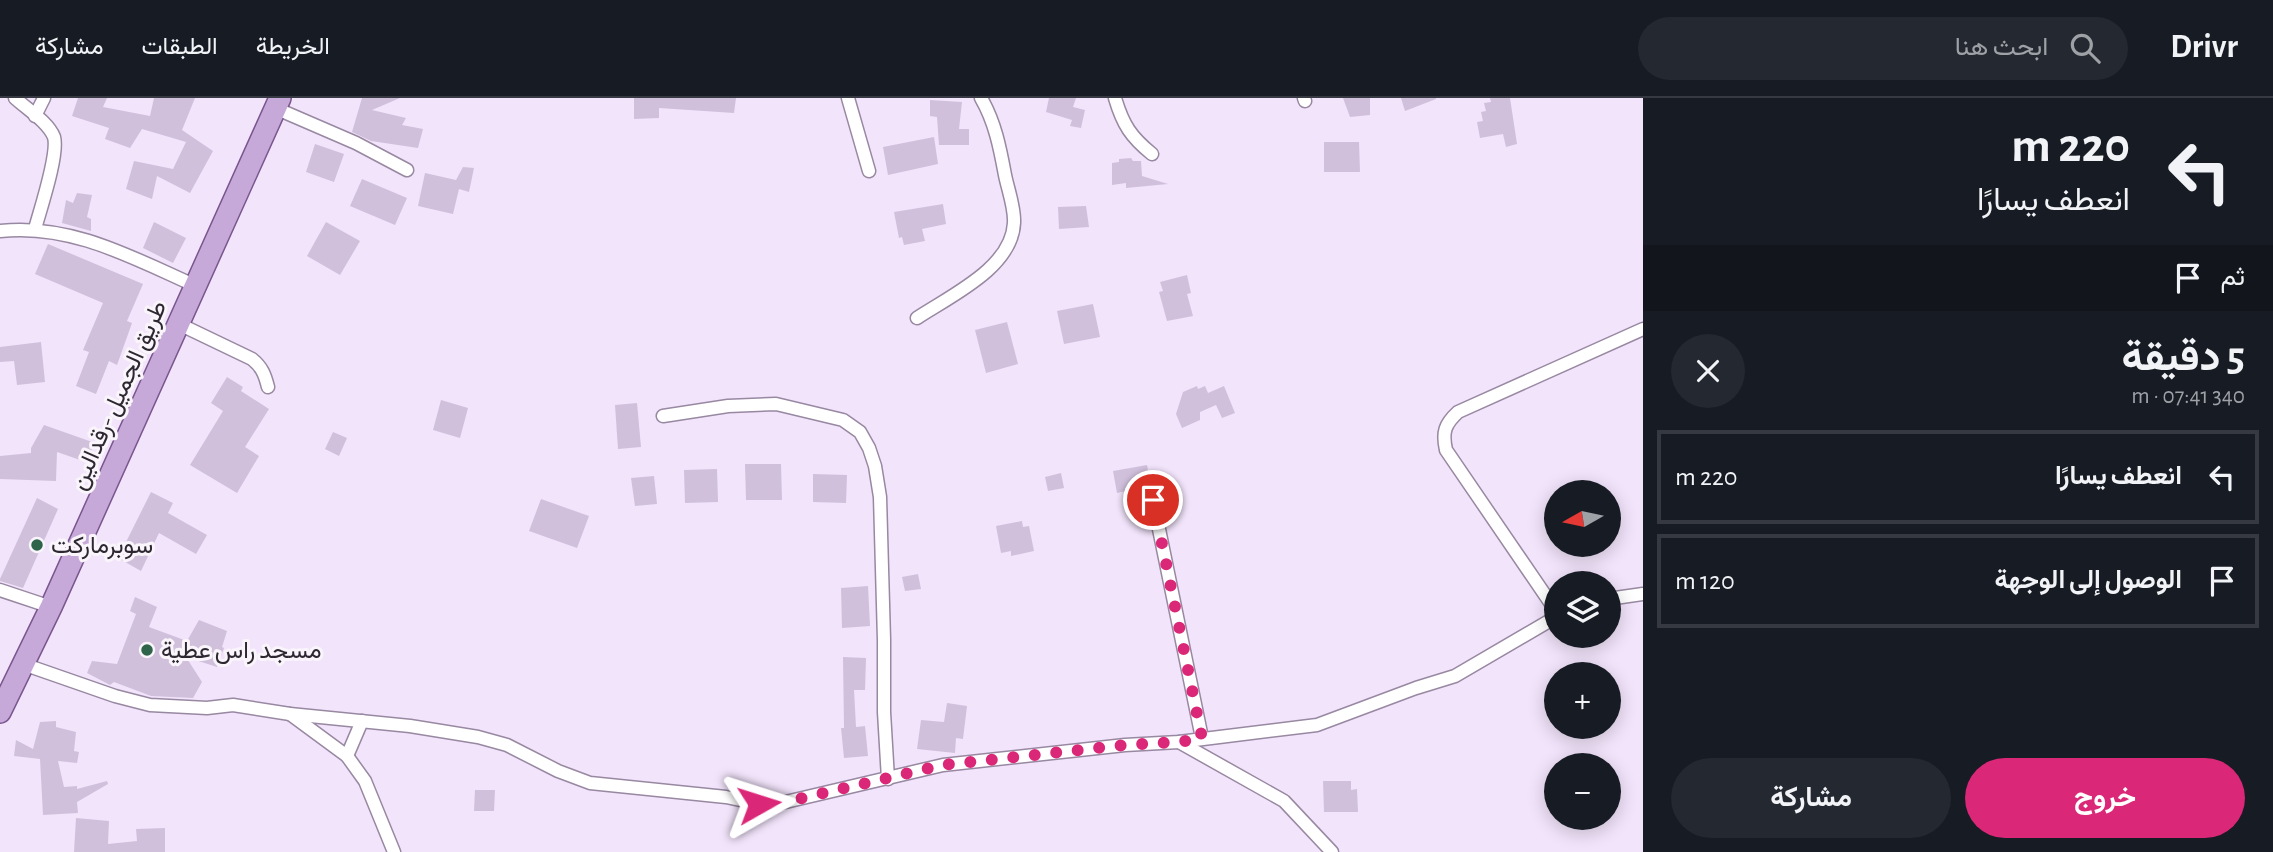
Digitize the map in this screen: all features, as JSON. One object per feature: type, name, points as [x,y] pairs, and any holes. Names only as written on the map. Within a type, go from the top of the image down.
[{"type":"main road","name":"طريق الجميل -رقدالين","points":[[0,712],[51,607],[277,103]]},
{"type":"street","points":[[15,98],[47,126],[54,137],[55,149],[35,229]]},
{"type":"street","points":[[35,116],[44,98]]},
{"type":"street","points":[[848,98],[870,171]]},
{"type":"street","points":[[917,318],[990,269],[1010,243],[1014,222],[1009,192],[996,129],[981,98]]},
{"type":"street","points":[[1115,98],[1121,119],[1134,139],[1152,154]]},
{"type":"street","points":[[277,103],[407,170]]},
{"type":"street","points":[[0,231],[47,230],[94,242],[196,286]]},
{"type":"street","points":[[179,324],[260,365],[268,387]]},
{"type":"street","points":[[1544,593],[1446,450],[1443,436],[1446,423],[1458,412],[1643,329]]},
{"type":"street","points":[[663,416],[728,406],[776,404],[843,420],[860,432],[869,447],[875,466],[880,497],[888,779]]},
{"type":"street","points":[[1153,500],[1202,738]]},
{"type":"street","points":[[0,590],[51,607]]},
{"type":"street","points":[[1621,597],[1642,594]]},
{"type":"street","points":[[23,664],[115,696],[150,705],[207,708],[233,705],[290,714],[410,726],[478,737],[506,745],[558,771],[590,783],[777,804],[943,765],[1125,745],[1179,742],[1317,725],[1455,676],[1544,624]]},
{"type":"street","points":[[290,714],[348,757],[365,781],[394,852]]},
{"type":"street","points":[[348,757],[362,721]]},
{"type":"street","points":[[1179,742],[1284,801],[1332,852]]},
{"type":"building","points":[[78,98],[107,98],[103,107],[150,116],[154,98],[195,98],[182,130],[213,151],[190,193],[157,176],[152,199],[126,189],[134,161],[173,169],[186,142],[142,129],[130,148],[105,139],[109,128],[72,116]]},
{"type":"building","points":[[362,98],[400,98],[372,110],[406,118],[402,125],[423,129],[418,148],[371,141],[352,132]]},
{"type":"building","points":[[634,98],[736,98],[734,113],[659,108],[659,118],[634,119]]},
{"type":"building","points":[[1049,98],[1076,98],[1073,107],[1085,110],[1081,128],[1070,126],[1072,120],[1046,112]]},
{"type":"building","points":[[1343,98],[1370,98],[1370,115],[1350,117]]},
{"type":"building","points":[[1401,98],[1436,98],[1436,99],[1405,111]]},
{"type":"building","points":[[1490,98],[1510,98],[1517,144],[1506,147],[1503,134],[1480,138],[1477,122],[1483,121],[1481,112],[1486,111],[1484,103],[1491,102]]},
{"type":"building","points":[[930,100],[962,102],[959,129],[969,129],[969,145],[939,145],[937,117],[930,116]]},
{"type":"building","points":[[934,137],[938,164],[888,175],[883,147]]},
{"type":"building","points":[[1324,142],[1359,142],[1360,172],[1324,172]]},
{"type":"building","points":[[315,144],[344,154],[334,182],[306,172]]},
{"type":"building","points":[[1131,158],[1133,161],[1141,161],[1142,176],[1168,184],[1126,188],[1126,183],[1112,185],[1112,163]]},
{"type":"building","points":[[463,167],[474,168],[469,192],[459,189],[453,214],[418,206],[425,173],[456,180]]},
{"type":"building","points":[[362,179],[407,198],[395,225],[350,206]]},
{"type":"building","points":[[77,193],[92,195],[87,217],[91,219],[91,231],[62,223],[66,200],[73,203]]},
{"type":"building","points":[[943,204],[946,224],[922,229],[925,241],[904,245],[902,237],[899,238],[894,212]]},
{"type":"building","points":[[1086,206],[1089,227],[1059,229],[1058,207]]},
{"type":"building","points":[[154,222],[186,238],[173,263],[143,248]]},
{"type":"building","points":[[326,222],[360,241],[340,275],[307,256]]},
{"type":"building","points":[[48,244],[143,284],[127,321],[132,323],[117,365],[109,361],[96,394],[76,386],[89,352],[83,350],[103,303],[35,274]]},
{"type":"building","points":[[1187,275],[1191,293],[1187,294],[1193,316],[1167,321],[1159,292],[1163,291],[1160,282]]},
{"type":"building","points":[[1093,304],[1100,337],[1064,344],[1057,311]]},
{"type":"building","points":[[1007,322],[1018,364],[986,373],[975,330]]},
{"type":"building","points":[[41,342],[45,382],[17,385],[14,361],[0,362],[0,347]]},
{"type":"building","points":[[227,377],[243,387],[241,391],[269,409],[245,447],[259,456],[237,493],[190,465],[223,411],[211,403]]},
{"type":"building","points":[[1197,386],[1198,389],[1205,386],[1208,393],[1224,386],[1235,413],[1222,418],[1216,405],[1200,412],[1200,420],[1182,428],[1176,414],[1183,392]]},
{"type":"building","points":[[441,400],[468,408],[460,438],[433,430]]},
{"type":"building","points":[[637,403],[641,447],[618,449],[615,405]]},
{"type":"building","points":[[44,425],[95,443],[86,462],[57,452],[56,481],[0,479],[0,456],[31,453],[31,448]]},
{"type":"building","points":[[333,432],[347,438],[339,456],[325,449]]},
{"type":"building","points":[[745,464],[781,464],[782,500],[746,500]]},
{"type":"building","points":[[1147,465],[1152,491],[1136,498],[1126,491],[1117,493],[1113,471]]},
{"type":"building","points":[[717,469],[718,502],[685,503],[684,470]]},
{"type":"building","points":[[1061,473],[1064,488],[1048,491],[1045,477]]},
{"type":"building","points":[[813,474],[847,475],[846,503],[813,502]]},
{"type":"building","points":[[654,476],[657,504],[635,506],[631,478]]},
{"type":"building","points":[[151,492],[173,503],[168,513],[207,535],[196,554],[159,533],[141,571],[118,558]]},
{"type":"building","points":[[37,498],[58,509],[23,588],[0,579]]},
{"type":"building","points":[[541,499],[589,516],[577,548],[529,531]]},
{"type":"building","points":[[1022,521],[1023,527],[1029,526],[1034,551],[1011,556],[1011,551],[1001,553],[996,526]]},
{"type":"building","points":[[918,574],[921,589],[905,591],[902,577]]},
{"type":"building","points":[[868,586],[870,626],[842,628],[841,588]]},
{"type":"building","points":[[135,597],[157,607],[149,627],[187,641],[199,620],[227,631],[217,667],[186,657],[202,682],[193,698],[151,696],[114,682],[110,685],[87,673],[92,661],[117,664],[136,614],[130,611]]},
{"type":"building","points":[[843,657],[866,658],[865,690],[854,690],[856,727],[865,726],[868,756],[844,758],[841,728],[844,728]]},
{"type":"building","points":[[947,703],[967,706],[963,739],[956,738],[955,753],[917,749],[921,720],[944,722]]},
{"type":"building","points":[[56,721],[56,727],[76,732],[74,751],[79,752],[77,763],[58,761],[64,787],[77,786],[77,789],[107,781],[108,784],[77,802],[78,813],[43,815],[40,759],[14,756],[16,740],[33,749],[40,722]]},
{"type":"building","points":[[1323,781],[1351,781],[1351,790],[1357,789],[1358,812],[1324,812]]},
{"type":"building","points":[[475,790],[495,790],[494,811],[474,811]]},
{"type":"building","points":[[76,818],[109,821],[108,844],[137,841],[136,829],[165,828],[165,852],[74,852]]},
{"type":"place","name":"سوبرماركت","points":[[37,545]]},
{"type":"place","name":"مسجد راس عطية","points":[[147,650]]},
{"type":"route","points":[[759,804],[777,804],[943,765],[1202,738],[1153,500]]}]
